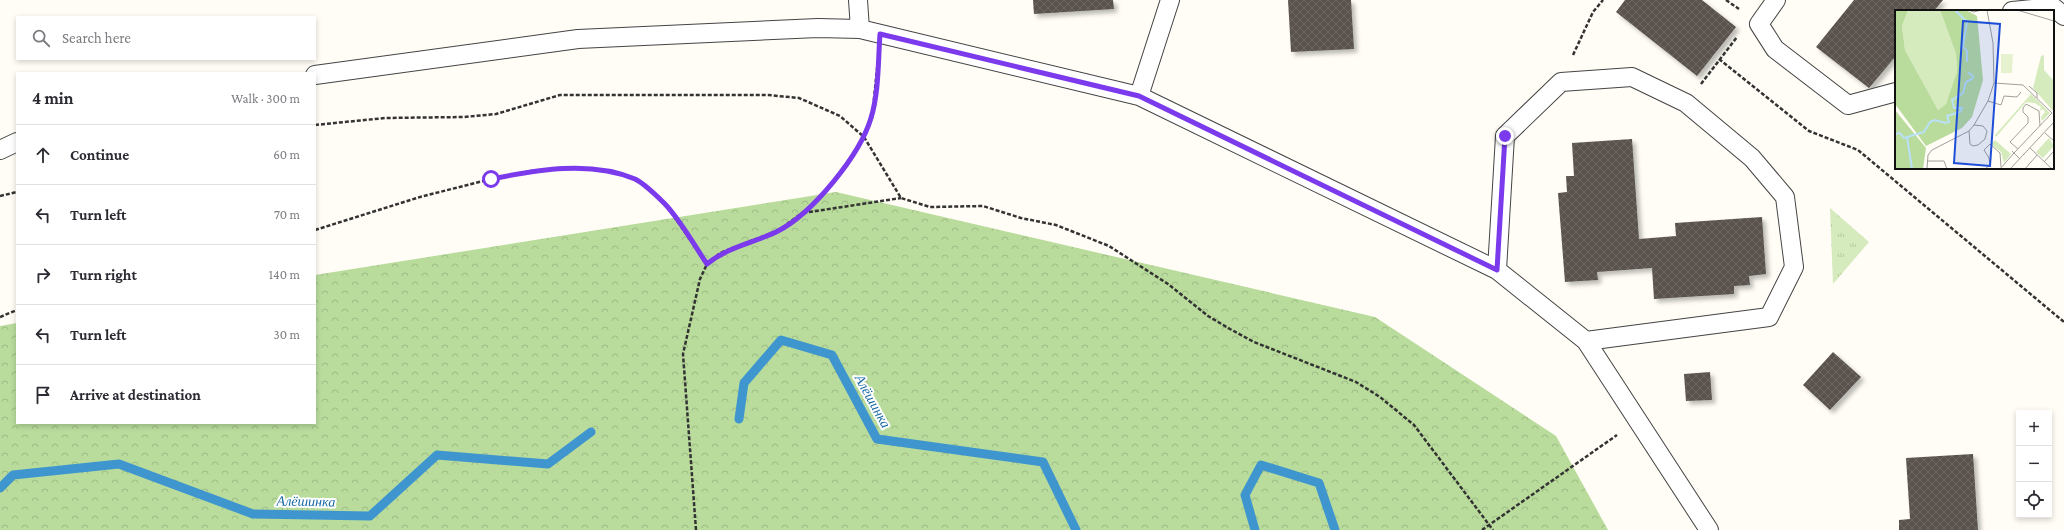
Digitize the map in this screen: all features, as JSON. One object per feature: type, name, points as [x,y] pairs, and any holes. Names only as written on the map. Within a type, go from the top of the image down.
[{"type":"lane","points":[[858,0],[860,29]]},
{"type":"lane","points":[[1139,96],[1170,0]]},
{"type":"lane","points":[[1776,0],[1759,24],[1775,49],[1848,105],[1895,92]]},
{"type":"lane","points":[[2022,10],[2053,7],[2064,16]]},
{"type":"lane","points":[[316,75],[578,38],[818,28],[860,29],[1139,96],[1497,270],[1586,341],[1709,530]]},
{"type":"lane","points":[[1497,270],[1505,136],[1561,82],[1632,77],[1686,103],[1752,158],[1785,198],[1794,267],[1769,317],[1586,341]]},
{"type":"lane","points":[[0,150],[16,142]]},
{"type":"path","points":[[1561,82],[1592,12],[1603,0]]},
{"type":"path","points":[[696,530],[683,354],[700,279],[707,264],[720,253],[779,230],[801,213],[839,176],[864,137],[872,111],[880,34]]},
{"type":"path","points":[[1705,78],[1739,34]]},
{"type":"path","points":[[1719,59],[1809,131],[1858,150],[2064,322]]},
{"type":"path","points":[[316,125],[385,118],[464,117],[496,114],[560,95],[768,95],[799,98],[840,116],[864,137],[901,198]]},
{"type":"path","points":[[316,230],[420,198],[491,179],[531,171],[573,168],[607,171],[636,179],[666,205],[707,264]]},
{"type":"path","points":[[0,196],[16,192]]},
{"type":"path","points":[[801,213],[901,198],[930,207],[983,206],[1021,218],[1056,225],[1109,246],[1168,284],[1208,316],[1230,329],[1254,342],[1356,382],[1380,397],[1414,425],[1493,530]]},
{"type":"path","points":[[0,317],[16,310]]},
{"type":"path","points":[[1482,530],[1638,420]]},
{"type":"green space","points":[[836,192],[1375,317],[1556,436],[1608,530],[0,530],[0,326],[16,323],[16,424],[316,424],[316,275]]},
{"type":"green space","points":[[1830,208],[1869,242],[1833,284]]},
{"type":"building","points":[[1033,0],[1113,0],[1114,9],[1034,14]]},
{"type":"building","points":[[1288,0],[1351,0],[1354,49],[1291,52]]},
{"type":"building","points":[[1625,0],[1702,0],[1736,27],[1697,76],[1616,12]]},
{"type":"building","points":[[1854,0],[1943,0],[1935,10],[1895,10],[1895,57],[1869,88],[1816,47]]},
{"type":"building","points":[[1632,139],[1639,239],[1676,236],[1675,223],[1762,217],[1766,274],[1749,276],[1750,285],[1734,286],[1734,294],[1654,299],[1652,268],[1597,272],[1598,280],[1565,282],[1558,193],[1567,192],[1566,176],[1574,176],[1572,143]]},
{"type":"building","points":[[1833,352],[1861,377],[1830,410],[1803,385]]},
{"type":"building","points":[[1710,372],[1712,400],[1686,401],[1684,374]]},
{"type":"building","points":[[1973,454],[1978,530],[1899,530],[1899,520],[1910,519],[1906,458]]},
{"type":"waterway","name":"Алёшинка","points":[[739,419],[744,383],[781,340],[832,355],[877,439],[1043,462],[1076,530]]},
{"type":"waterway","name":"Алёшинка","points":[[0,488],[13,475],[119,464],[253,514],[370,516],[437,455],[548,464],[591,432]]},
{"type":"waterway","name":"Алёшинка","points":[[1255,530],[1245,495],[1261,465],[1319,483],[1335,530]]},
{"type":"route","points":[[491,179],[531,171],[573,168],[607,171],[636,179],[666,205],[707,264],[720,253],[779,230],[810,207],[839,176],[864,137],[872,118],[880,34],[1139,96],[1497,270],[1505,136]]}]
